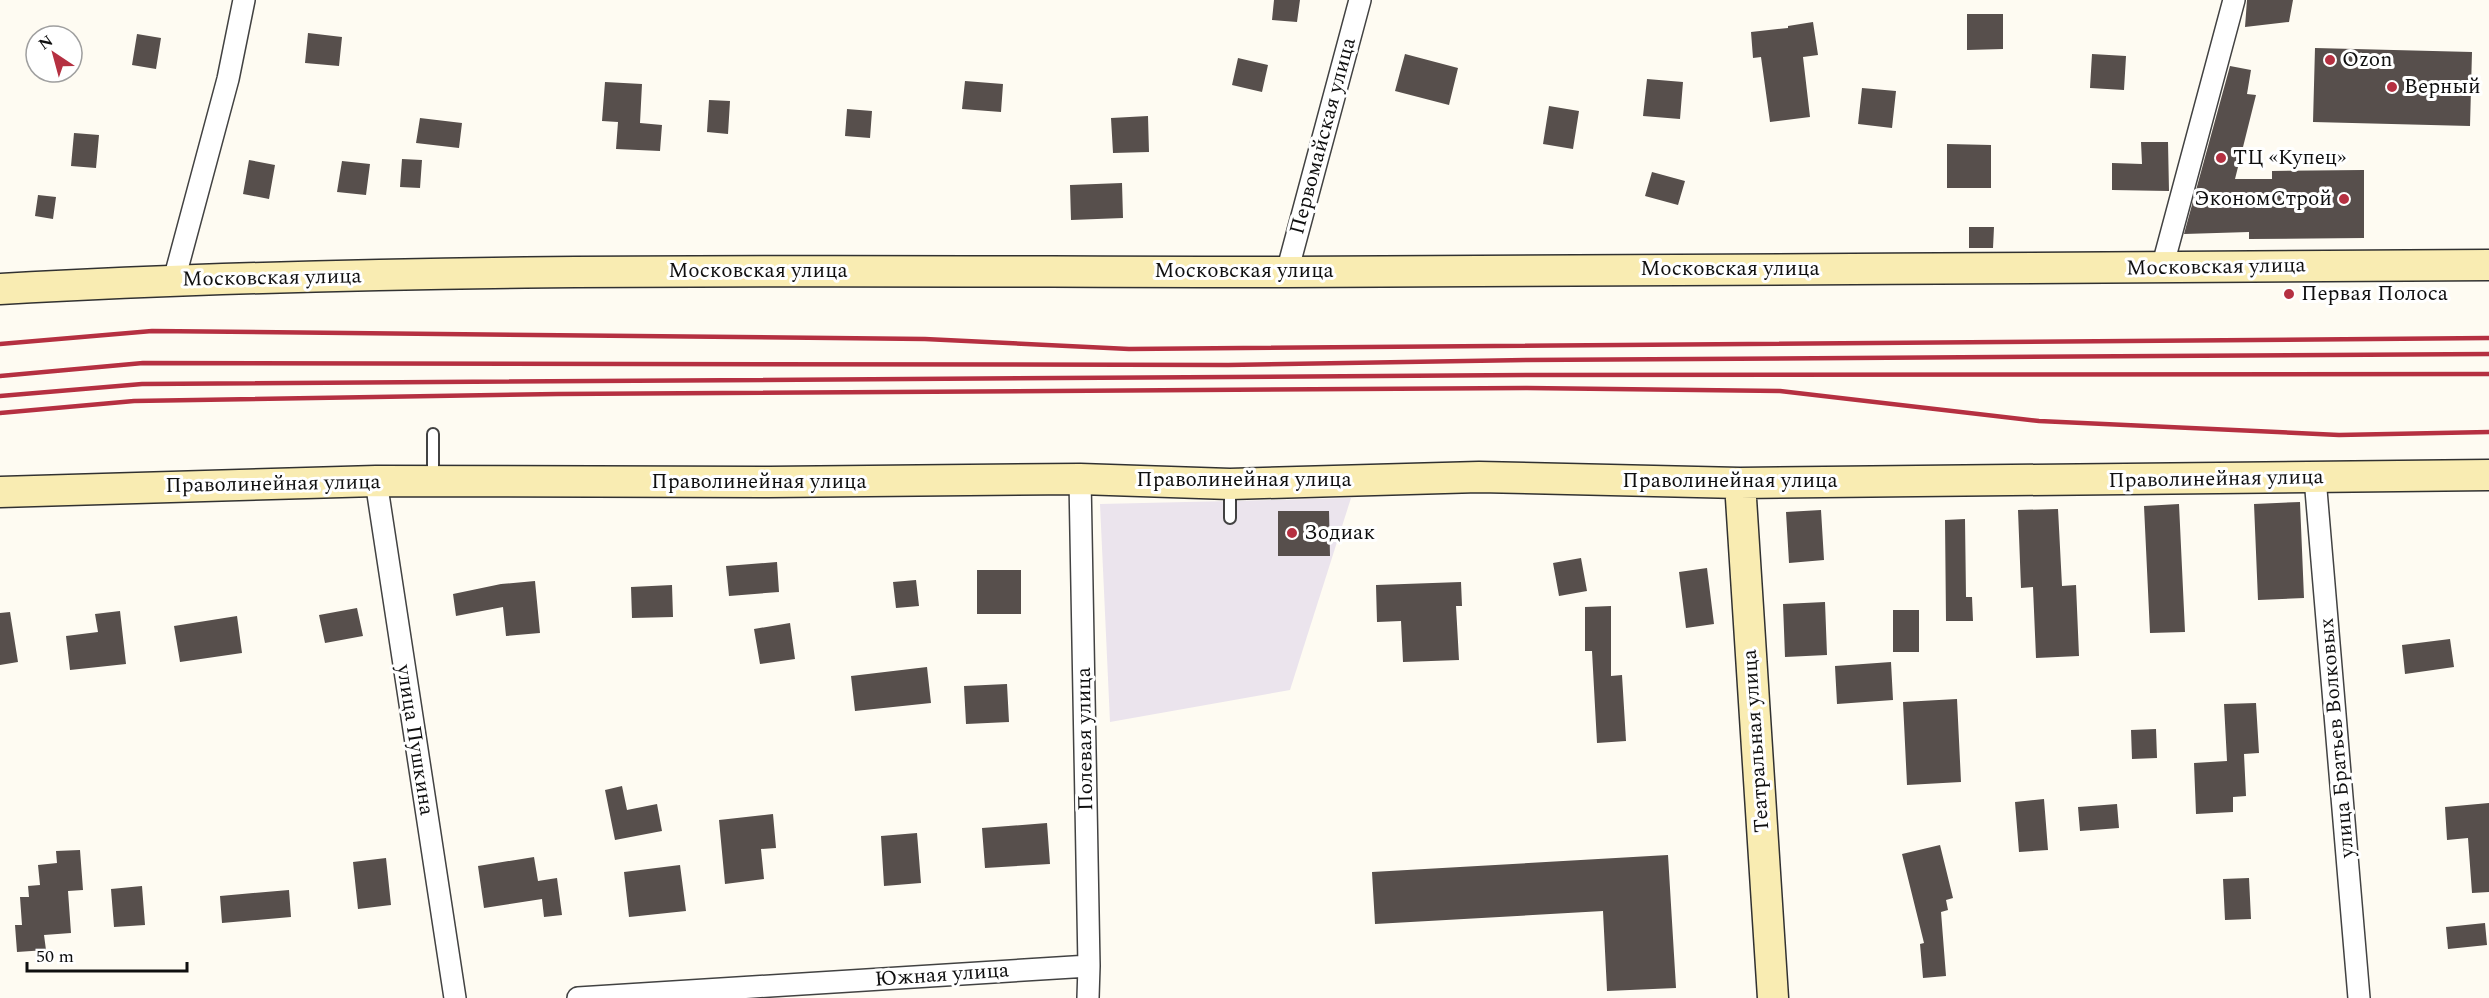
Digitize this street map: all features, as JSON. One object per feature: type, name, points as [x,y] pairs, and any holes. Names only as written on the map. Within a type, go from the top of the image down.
[{"type":"main road","name":"Московская улица","points":[[0,289],[174,280],[655,271],[1287,272],[2489,265]]},
{"type":"main road","name":"Праволинейная улица","points":[[0,492],[376,481],[1080,479],[1230,484],[1479,477],[1740,483],[2489,475]]},
{"type":"main road","name":"Театральная улица","points":[[1740,483],[1773,998]]},
{"type":"street","points":[[174,280],[228,79],[244,0]]},
{"type":"street","name":"Первомайская улица","points":[[1287,272],[1360,0]]},
{"type":"street","points":[[2162,268],[2234,0]]},
{"type":"street","name":"улица Братьев Волковых","points":[[2315,478],[2359,998]]},
{"type":"street","name":"Полевая улица","points":[[1080,479],[1088,998]]},
{"type":"street","name":"улица Пушкина","points":[[376,481],[455,998]]},
{"type":"street","name":"Южная улица","points":[[578,998],[1089,966]]},
{"type":"lane","points":[[433,434],[433,482]]},
{"type":"lane","points":[[1230,484],[1230,519]]},
{"type":"shaded area","points":[[1351,498],[1290,690],[1110,722],[1100,504]]},
{"type":"building","points":[[1274,0],[1300,0],[1297,22],[1272,20]]},
{"type":"building","points":[[2247,0],[2293,0],[2289,22],[2245,27]]},
{"type":"building","points":[[1967,14],[2003,14],[2003,49],[1967,50]]},
{"type":"building","points":[[1813,22],[1818,55],[1803,57],[1810,117],[1770,122],[1761,57],[1753,58],[1751,32],[1788,28],[1788,26]]},
{"type":"building","points":[[308,33],[342,37],[339,66],[305,63]]},
{"type":"building","points":[[137,34],[161,38],[156,69],[132,65]]},
{"type":"building","name":"Верный","points":[[2315,48],[2472,52],[2470,126],[2313,122]]},
{"type":"building","points":[[1405,54],[1458,68],[1449,105],[1395,91]]},
{"type":"building","points":[[2092,54],[2126,56],[2124,90],[2090,88]]},
{"type":"building","points":[[1238,58],[1268,65],[1262,92],[1232,85]]},
{"type":"building","points":[[2230,66],[2251,70],[2247,94],[2256,95],[2235,179],[2272,179],[2272,171],[2364,170],[2364,238],[2249,239],[2249,232],[2184,234]]},
{"type":"building","points":[[1647,79],[1683,82],[1680,119],[1643,116]]},
{"type":"building","points":[[965,81],[1003,84],[1001,112],[962,109]]},
{"type":"building","points":[[605,82],[642,84],[640,123],[662,125],[660,151],[616,149],[618,122],[602,121]]},
{"type":"building","points":[[1862,88],[1896,91],[1892,128],[1858,124]]},
{"type":"building","points":[[709,100],[730,101],[728,134],[707,132]]},
{"type":"building","points":[[1549,106],[1579,111],[1573,149],[1543,144]]},
{"type":"building","points":[[847,109],[872,111],[870,138],[845,136]]},
{"type":"building","points":[[1148,116],[1149,152],[1113,153],[1111,118]]},
{"type":"building","points":[[420,118],[462,123],[459,148],[416,143]]},
{"type":"building","points":[[74,133],[99,135],[96,168],[71,166]]},
{"type":"building","points":[[2141,142],[2168,142],[2169,191],[2112,190],[2112,163],[2142,164]]},
{"type":"building","points":[[1947,144],[1991,145],[1991,188],[1947,188]]},
{"type":"building","points":[[402,159],[422,160],[420,188],[400,187]]},
{"type":"building","points":[[249,160],[275,165],[269,199],[243,194]]},
{"type":"building","points":[[342,161],[370,164],[366,195],[337,192]]},
{"type":"building","points":[[1652,172],[1685,181],[1678,205],[1645,196]]},
{"type":"building","points":[[1122,183],[1123,218],[1071,220],[1070,185]]},
{"type":"building","points":[[38,195],[56,197],[53,219],[35,216]]},
{"type":"building","points":[[1969,227],[1994,227],[1993,248],[1969,248]]},
{"type":"building","points":[[2300,502],[2304,598],[2258,600],[2254,504]]},
{"type":"building","points":[[2179,504],[2185,632],[2150,633],[2144,506]]},
{"type":"building","points":[[2058,509],[2062,586],[2076,585],[2079,656],[2036,658],[2033,587],[2021,588],[2018,510]]},
{"type":"building","points":[[1821,510],[1824,560],[1789,563],[1786,512]]},
{"type":"building","points":[[1278,511],[1329,511],[1330,556],[1278,556]]},
{"type":"building","points":[[1965,519],[1966,597],[1972,597],[1973,621],[1946,621],[1945,520]]},
{"type":"building","points":[[1581,558],[1587,591],[1559,596],[1553,563]]},
{"type":"building","points":[[777,562],[779,592],[729,596],[726,566]]},
{"type":"building","points":[[1707,568],[1714,624],[1686,628],[1679,572]]},
{"type":"building","points":[[977,570],[1021,570],[1021,614],[977,614]]},
{"type":"building","points":[[916,580],[919,606],[896,608],[893,582]]},
{"type":"building","points":[[535,581],[540,633],[506,636],[503,607],[456,616],[453,594],[501,584]]},
{"type":"building","points":[[1461,582],[1462,606],[1456,606],[1459,660],[1403,662],[1401,621],[1377,622],[1376,585]]},
{"type":"building","points":[[672,585],[673,617],[632,618],[631,587]]},
{"type":"building","points":[[1825,602],[1827,655],[1785,657],[1783,604]]},
{"type":"building","points":[[1611,606],[1611,676],[1622,675],[1626,741],[1597,743],[1592,651],[1585,651],[1585,607]]},
{"type":"building","points":[[357,608],[363,636],[325,643],[319,615]]},
{"type":"building","points":[[1893,610],[1919,610],[1919,652],[1893,652]]},
{"type":"building","points":[[120,611],[126,664],[70,670],[66,636],[98,632],[95,614]]},
{"type":"building","points":[[10,612],[18,662],[0,665],[0,613]]},
{"type":"building","points":[[237,616],[242,653],[180,662],[174,626]]},
{"type":"building","points":[[790,623],[795,659],[760,664],[754,629]]},
{"type":"building","points":[[2450,639],[2454,667],[2405,674],[2402,645]]},
{"type":"building","points":[[1891,662],[1893,700],[1837,704],[1835,666]]},
{"type":"building","points":[[927,667],[931,703],[855,711],[851,676]]},
{"type":"building","points":[[1007,684],[1009,722],[966,724],[964,686]]},
{"type":"building","points":[[1957,699],[1961,782],[1907,785],[1903,702]]},
{"type":"building","points":[[2256,703],[2259,753],[2244,754],[2246,796],[2233,797],[2233,812],[2196,814],[2194,763],[2227,761],[2224,704]]},
{"type":"building","points":[[2156,729],[2157,758],[2132,759],[2131,730]]},
{"type":"building","points":[[622,786],[627,810],[657,804],[662,831],[615,840],[605,790]]},
{"type":"building","points":[[2044,799],[2048,850],[2019,852],[2015,802]]},
{"type":"building","points":[[2489,803],[2489,892],[2472,893],[2468,838],[2447,840],[2445,807]]},
{"type":"building","points":[[2117,804],[2119,828],[2080,831],[2078,807]]},
{"type":"building","points":[[773,814],[776,848],[761,849],[764,879],[725,884],[719,820]]},
{"type":"building","points":[[1047,823],[1050,864],[985,868],[982,828]]},
{"type":"building","points":[[917,833],[921,883],[884,886],[881,836]]},
{"type":"building","points":[[1940,845],[1953,898],[1946,900],[1948,910],[1941,912],[1946,976],[1923,978],[1920,944],[1924,943],[1902,854]]},
{"type":"building","points":[[80,850],[83,890],[68,891],[71,933],[44,935],[46,950],[17,952],[15,925],[22,925],[20,897],[29,897],[28,886],[40,885],[38,865],[57,863],[56,851]]},
{"type":"building","points":[[1668,855],[1676,988],[1607,991],[1603,911],[1375,924],[1372,872]]},
{"type":"building","points":[[534,857],[538,881],[557,878],[562,915],[544,917],[542,899],[484,908],[478,866]]},
{"type":"building","points":[[386,858],[391,905],[358,909],[353,862]]},
{"type":"building","points":[[680,865],[686,911],[629,917],[624,872]]},
{"type":"building","points":[[2249,878],[2251,919],[2225,920],[2223,879]]},
{"type":"building","points":[[142,886],[145,925],[114,927],[111,889]]},
{"type":"building","points":[[289,890],[291,917],[222,923],[220,896]]},
{"type":"building","points":[[2485,923],[2487,945],[2448,949],[2446,927]]},
{"type":"railway","points":[[0,344],[152,331],[925,339],[1129,349],[2489,338]]},
{"type":"railway","points":[[0,376],[143,363],[1228,365],[1526,360],[2489,354]]},
{"type":"railway","points":[[0,396],[142,384],[1526,375],[2489,374]]},
{"type":"railway","points":[[0,413],[134,401],[558,394],[1527,388],[1780,391],[2039,421],[2339,435],[2489,432]]},
{"type":"place","name":"Ozon","points":[[2330,60]]},
{"type":"place","name":"Верный","points":[[2392,87]]},
{"type":"place","name":"ТЦ «Купец»","points":[[2221,158]]},
{"type":"place","name":"ЭкономСтрой","points":[[2344,199]]},
{"type":"place","name":"Первая Полоса","points":[[2289,294]]},
{"type":"place","name":"Зодиак","points":[[1292,533]]}]
